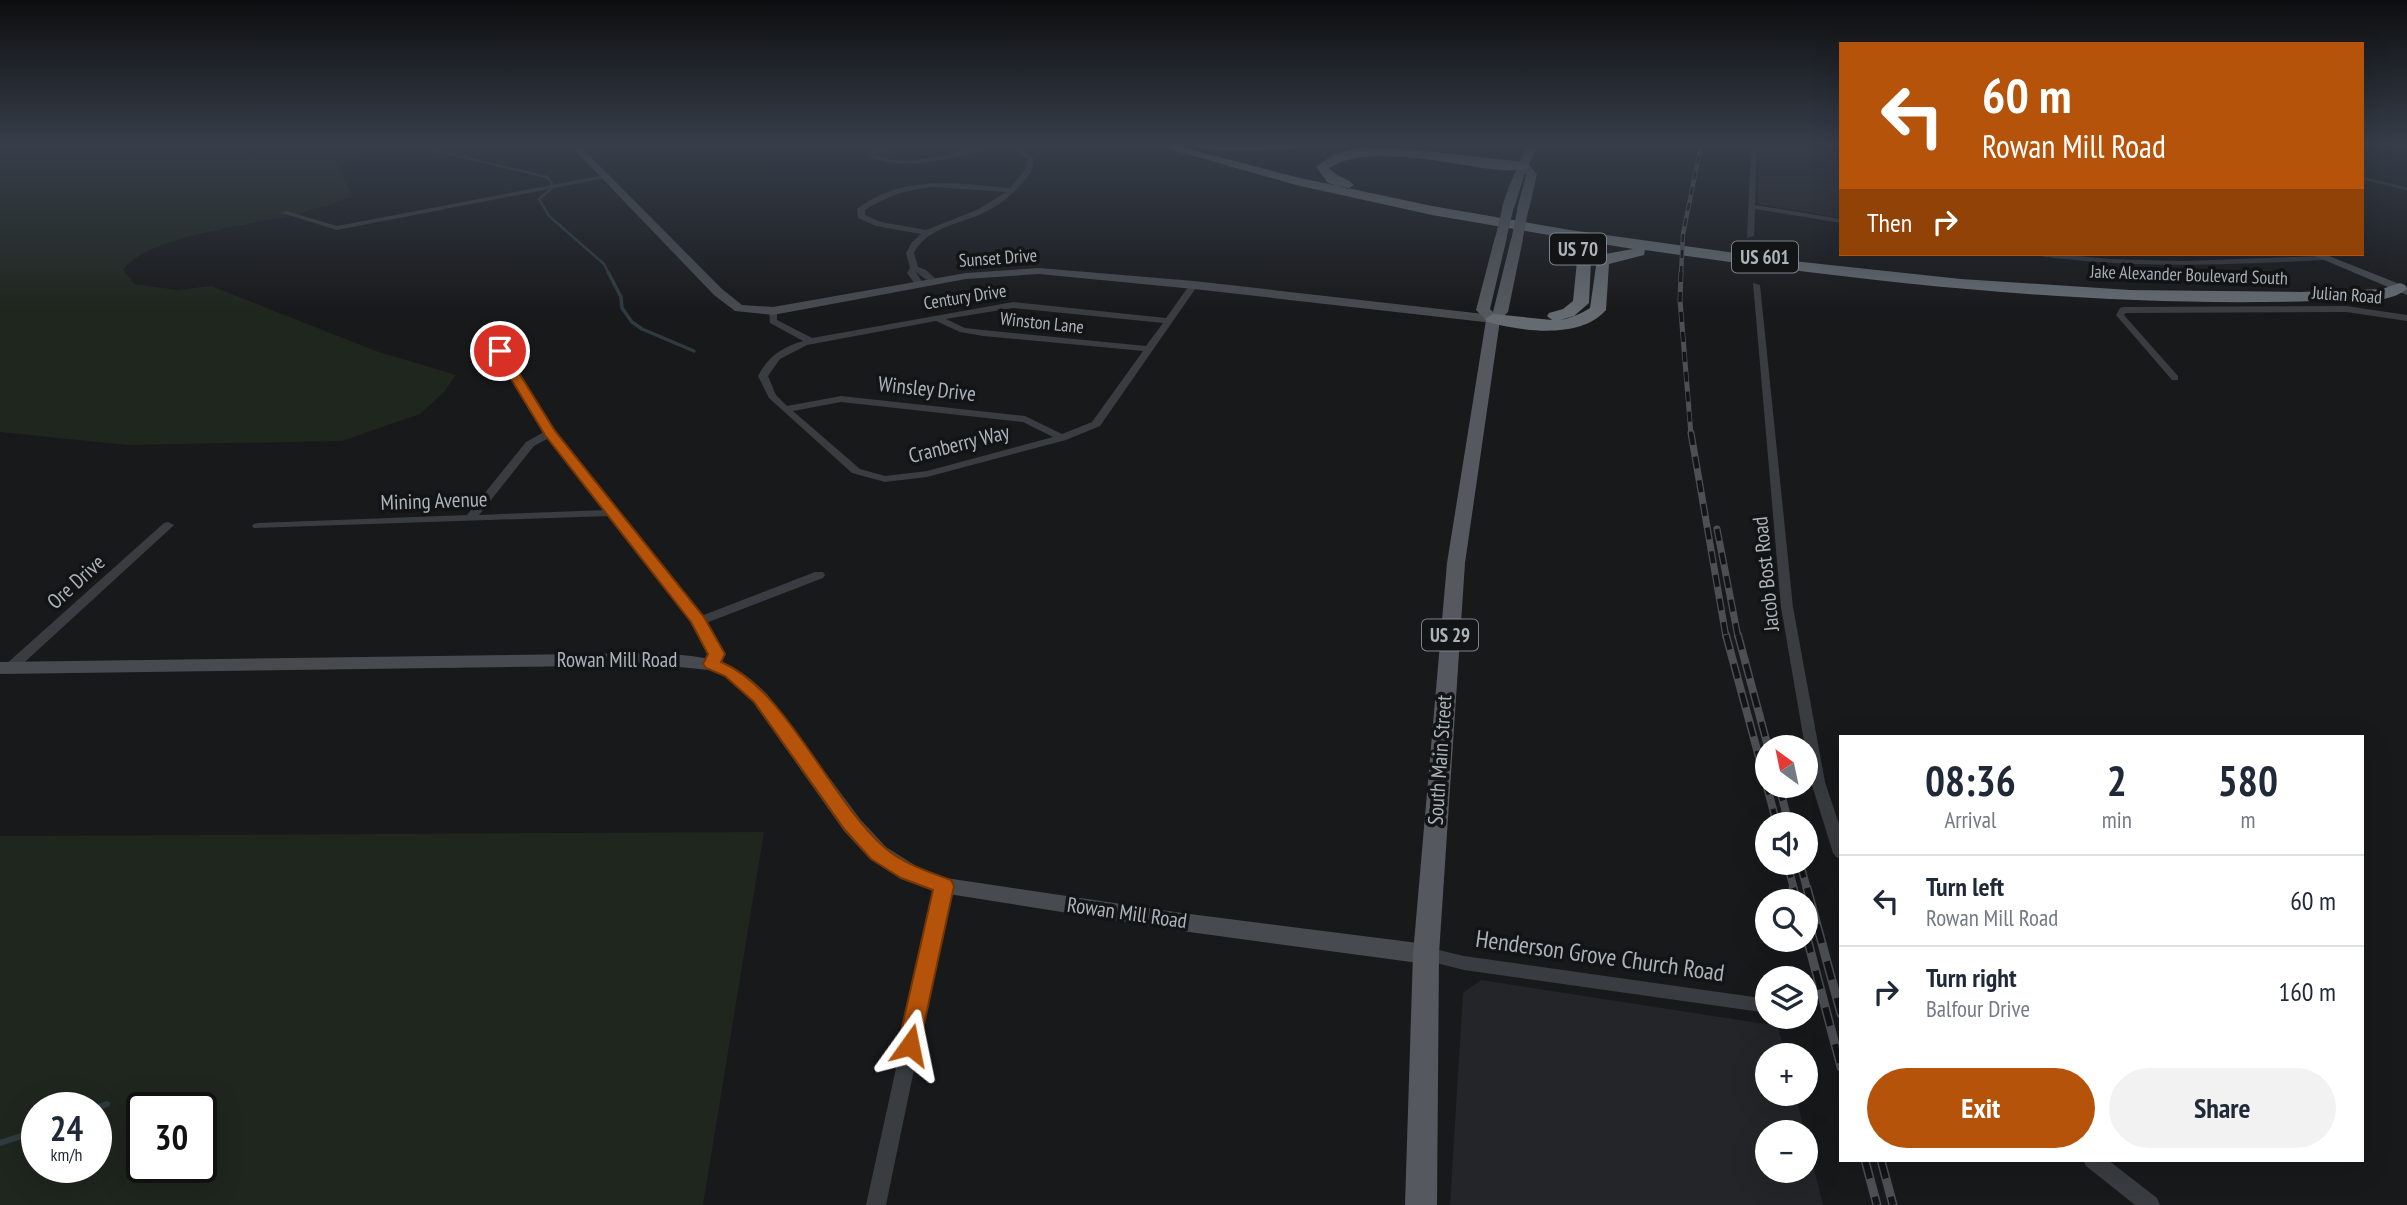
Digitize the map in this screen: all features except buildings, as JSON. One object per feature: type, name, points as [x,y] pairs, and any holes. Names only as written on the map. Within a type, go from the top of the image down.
[{"type":"highway","name":"US 70","points":[[1398,201],[1550,236],[1581,251],[1584,261],[1578,307],[1568,313],[1552,316],[1520,314],[1493,319]]},
{"type":"highway","name":"Jake Alexander Boulevard South","points":[[1404,201],[1620,242],[1845,271],[2006,286],[2237,297],[2384,294],[2405,289]]},
{"type":"highway","points":[[1408,201],[1437,209]]},
{"type":"highway","name":"Jake Alexander Boulevard South","points":[[1437,209],[1717,251],[1942,276],[2165,289],[2405,289]]},
{"type":"highway","points":[[1493,319],[1551,325],[1587,318],[1598,310],[1602,262],[1628,253],[1664,252],[1845,271]]},
{"type":"main road","name":"South Main Street","points":[[1493,319],[1483,310],[1510,201]]},
{"type":"main road","name":"South Main Street","points":[[1421,1205],[1426,954],[1455,563],[1493,319],[1501,312],[1525,201]]},
{"type":"street","points":[[286,214],[337,228],[477,201]]},
{"type":"street","name":"Sunset Drive","points":[[631,201],[730,303],[753,311],[773,311],[981,274],[1039,271],[1194,285],[1493,319]]},
{"type":"street","points":[[874,201],[861,209],[861,216],[879,224],[928,233]]},
{"type":"street","points":[[935,282],[914,268],[909,258],[911,247],[928,233],[979,212],[995,201]]},
{"type":"street","points":[[1750,236],[1752,201]]},
{"type":"street","points":[[1752,206],[1839,221]]},
{"type":"street","name":"Julian Road","points":[[2062,256],[2142,263],[2217,263],[2320,256],[2405,289]]},
{"type":"street","points":[[914,268],[911,273],[920,285]]},
{"type":"street","name":"Cranberry Way","points":[[811,341],[788,349],[774,358],[763,376],[772,396],[848,466],[863,475],[885,479],[926,474],[1062,438],[1096,424],[1194,285]]},
{"type":"street","name":"Jacob Bost Road","points":[[1756,285],[1787,607],[1818,782],[1839,847]]},
{"type":"street","name":"Century Drive","points":[[811,341],[1013,305],[1167,321]]},
{"type":"street","name":"Julian Road","points":[[2175,378],[2120,315],[2123,310],[2346,309],[2407,318]]},
{"type":"street","points":[[773,311],[773,321],[778,325],[811,341]]},
{"type":"street","name":"Winston Lane","points":[[936,318],[963,330],[983,333],[1149,349]]},
{"type":"street","points":[[500,351],[550,433],[699,621],[717,654],[712,664]]},
{"type":"street","name":"Winsley Drive","points":[[785,409],[827,400],[854,400],[1024,419],[1062,438]]},
{"type":"street","points":[[470,518],[530,443],[550,433]]},
{"type":"street","name":"Mining Avenue","points":[[258,527],[611,513]]},
{"type":"street","name":"Ore Drive","points":[[5,668],[168,525]]},
{"type":"street","points":[[699,621],[819,575]]},
{"type":"street","name":"Rowan Mill Road","points":[[5,668],[659,659],[712,664],[731,672],[760,698],[852,825],[878,853],[908,872],[944,886],[1182,922],[1426,954]]},
{"type":"street","points":[[876,1205],[944,886]]},
{"type":"street","name":"Henderson Grove Church Road","points":[[1426,954],[1464,963],[1755,1004]]},
{"type":"street","points":[[2096,1162],[2150,1205]]},
{"type":"shaded area","points":[[0,201],[339,201],[301,213],[180,239],[137,257],[123,269],[134,284],[177,290],[211,286],[376,351],[456,375],[444,392],[420,414],[342,441],[128,445],[0,432]]},
{"type":"shaded area","points":[[1758,201],[1839,201],[1839,218],[1758,204]]},
{"type":"shaded area","points":[[764,832],[703,1205],[0,1205],[0,836]]},
{"type":"shaded area","points":[[1481,980],[1755,1022],[1755,1029],[1779,1029],[1782,1043],[1755,1043],[1755,1106],[1798,1106],[1802,1120],[1755,1120],[1755,1183],[1818,1183],[1823,1205],[1450,1205],[1463,993]]},
{"type":"waterway","points":[[540,201],[549,216],[604,264],[608,272]]},
{"type":"waterway","points":[[608,272],[621,297],[622,308],[632,322],[642,329],[694,351]]},
{"type":"waterway","points":[[0,1143],[21,1136]]},
{"type":"railway","points":[[1681,274],[1683,234],[1690,201]]},
{"type":"railway","points":[[1681,272],[1680,300],[1691,435]]},
{"type":"railway","points":[[1691,433],[1726,637]]},
{"type":"railway","points":[[1717,529],[1738,637]]},
{"type":"railway","points":[[1726,635],[1774,812]]},
{"type":"railway","points":[[1738,635],[1765,735]]},
{"type":"railway","points":[[1782,798],[1786,812]]},
{"type":"railway","points":[[1790,875],[1794,889]]},
{"type":"railway","points":[[1803,875],[1807,889]]},
{"type":"railway","points":[[1807,888],[1839,1007]]},
{"type":"railway","points":[[1811,952],[1839,1059]]},
{"type":"railway","points":[[1866,1162],[1877,1205]]},
{"type":"railway","points":[[1882,1162],[1893,1205]]},
{"type":"route","points":[[500,351],[550,433],[699,621],[717,654],[712,664],[731,672],[760,698],[852,825],[878,853],[908,872],[944,886],[910,1045]]}]
